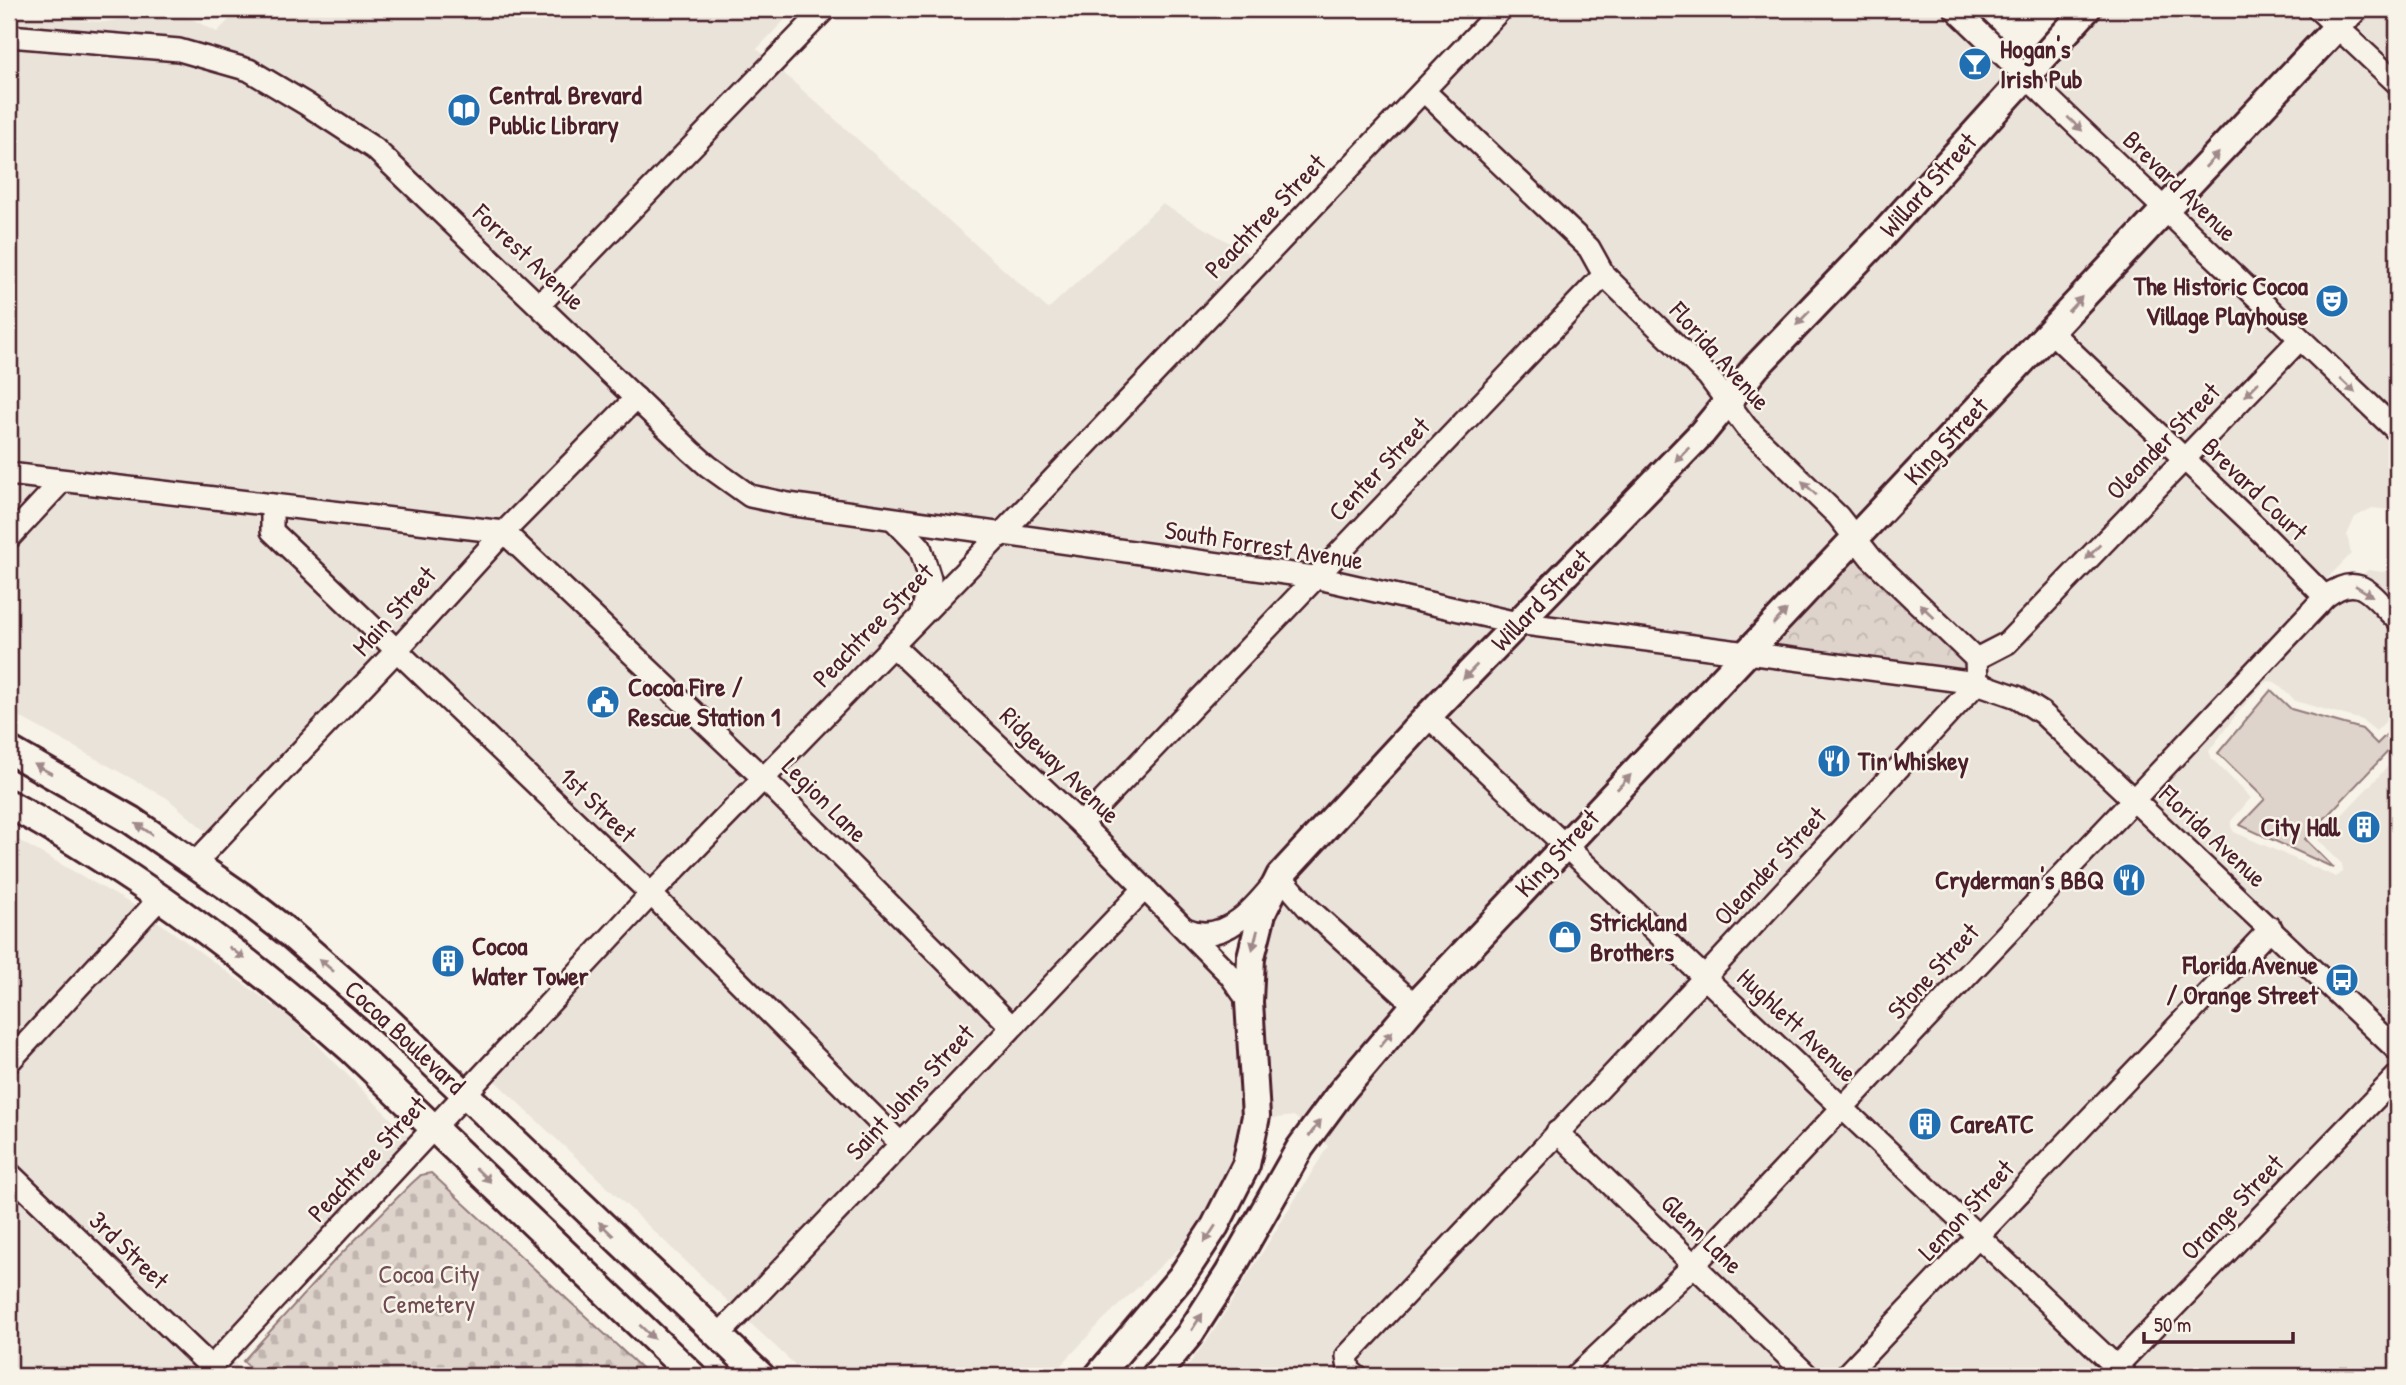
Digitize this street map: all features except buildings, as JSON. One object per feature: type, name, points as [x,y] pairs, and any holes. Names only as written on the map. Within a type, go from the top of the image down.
[{"type":"main road","name":"Willard Street","points":[[1098,1376],[1182,1276],[1215,1226],[1246,1166],[1256,1116],[1249,1002],[1251,957],[1262,914],[1280,876],[1428,716],[1702,433],[1756,367],[1879,239],[2087,9]]},
{"type":"main road","name":"King Street","points":[[1155,1376],[1189,1335],[1229,1273],[1300,1148],[1342,1091],[1415,1005],[2346,18]]},
{"type":"main road","name":"Cocoa Boulevard","points":[[9,750],[131,820],[280,926],[466,1094],[761,1376]]},
{"type":"main road","name":"Cocoa Boulevard","points":[[9,804],[161,897],[304,1007],[693,1376]]},
{"type":"street","points":[[539,305],[825,9]]},
{"type":"street","name":"Peachtree Street","points":[[207,1372],[651,894],[1000,535],[1501,9]]},
{"type":"street","name":"Brevard Avenue","points":[[1955,9],[2299,340],[2395,423]]},
{"type":"street","points":[[2318,9],[2346,18],[2397,83]]},
{"type":"street","name":"Forrest Avenue","points":[[9,36],[179,50],[249,71],[306,104],[374,149],[708,466],[750,496],[1000,535]]},
{"type":"street","name":"Florida Avenue","points":[[1424,91],[1589,248],[1604,275],[1708,376],[1746,427],[1856,536],[1871,558],[1976,659]]},
{"type":"street","name":"Center Street","points":[[1081,824],[1604,275]]},
{"type":"street","name":"Brevard Court","points":[[2050,331],[2185,458],[2325,597]]},
{"type":"street","name":"Oleander Street","points":[[1976,659],[2007,643],[2299,340]]},
{"type":"street","name":"Main Street","points":[[195,863],[396,651],[504,532],[636,398]]},
{"type":"street","points":[[9,474],[504,532]]},
{"type":"street","points":[[9,538],[62,481]]},
{"type":"street","name":"1st Street","points":[[272,506],[272,531],[651,894],[900,1143]]},
{"type":"street","points":[[894,520],[920,547],[930,579],[922,614]]},
{"type":"street","name":"Legion Lane","points":[[504,532],[764,779],[1011,1026]]},
{"type":"street","name":"South Forrest Avenue","points":[[1000,535],[1314,577],[1517,623],[1746,653]]},
{"type":"street","points":[[2325,597],[2338,587],[2351,584],[2364,588],[2397,620]]},
{"type":"street","name":"Stone Street","points":[[1576,1376],[1694,1265],[2325,597]]},
{"type":"street","name":"Ridgeway Avenue","points":[[892,645],[1081,824],[1230,975],[1249,1002]]},
{"type":"street","name":"Florida Avenue","points":[[1746,653],[1977,683],[2017,697],[2042,713],[2397,1050]]},
{"type":"street","points":[[1976,659],[1977,683]]},
{"type":"street","name":"Oleander Street","points":[[1356,1376],[1349,1370],[1347,1356],[1705,977],[1977,683]]},
{"type":"street","name":"Hughlett Avenue","points":[[1428,716],[1980,1237],[2116,1373]]},
{"type":"street","points":[[1186,929],[1198,934],[1213,933],[1234,924],[1257,905],[1280,876],[1308,908],[1415,1005]]},
{"type":"street","name":"Saint Johns Street","points":[[718,1336],[1145,888]]},
{"type":"street","points":[[9,1062],[161,897]]},
{"type":"street","name":"Lemon Street","points":[[1845,1376],[2271,929]]},
{"type":"street","name":"Orange Street","points":[[2116,1373],[2397,1076]]},
{"type":"street","name":"Glenn Lane","points":[[1557,1132],[1808,1376]]},
{"type":"street","name":"3rd Street","points":[[9,1173],[207,1372]]},
{"type":"shaded area","points":[[240,9],[795,9],[757,49],[764,55],[537,290],[254,61],[179,39],[9,25],[9,16],[104,22],[178,12],[217,32]]},
{"type":"shaded area","points":[[1517,9],[1940,9],[2011,76],[1726,385],[1439,91]]},
{"type":"shaded area","points":[[2103,9],[2303,9],[2322,26],[2164,194],[2041,77]]},
{"type":"shaded area","points":[[2370,9],[2397,9],[2397,69],[2353,27]]},
{"type":"shaded area","points":[[2339,42],[2397,97],[2397,398],[2388,408],[2180,210]]},
{"type":"shaded area","points":[[9,47],[178,61],[246,80],[368,157],[621,398],[499,520],[66,471],[60,466],[57,470],[9,463]]},
{"type":"shaded area","points":[[781,71],[1048,309],[1162,204],[1251,255],[994,524],[899,510],[894,505],[890,508],[789,494],[754,486],[715,459],[554,306]]},
{"type":"shaded area","points":[[2028,92],[2150,209],[1856,520],[1753,420],[1740,404]]},
{"type":"shaded area","points":[[1425,106],[1580,254],[1590,272],[1309,566],[1022,527]]},
{"type":"shaded area","points":[[2166,225],[2284,339],[2183,443],[2066,331]]},
{"type":"shaded area","points":[[1605,291],[1700,382],[1713,402],[1694,426],[1513,612],[1336,571]]},
{"type":"shaded area","points":[[2052,346],[2169,458],[2000,634],[1977,646],[1879,551],[1870,539]]},
{"type":"shaded area","points":[[2301,355],[2397,446],[2397,503],[2391,510],[2372,508],[2355,517],[2347,535],[2351,554],[2324,582],[2200,459]]},
{"type":"shaded area","points":[[637,413],[702,475],[745,505],[788,515],[890,530],[911,552],[919,578],[912,608],[762,764],[519,532]]},
{"type":"shaded area","points":[[1727,421],[1842,535],[1741,642],[1542,615]]},
{"type":"shaded area","points":[[2186,474],[2310,597],[2133,784],[2048,705],[1989,676],[1988,666],[2016,651]]},
{"type":"shaded area","points":[[9,485],[39,489],[9,521]]},
{"type":"shaded area","points":[[67,493],[261,515],[261,529],[265,538],[381,651],[208,833],[167,798],[9,711],[9,555]]},
{"type":"shaded area","points":[[283,517],[481,540],[395,636],[283,527]]},
{"type":"shaded area","points":[[505,547],[748,778],[650,879],[411,652]]},
{"type":"shaded area","points":[[1005,547],[1291,585],[1080,809],[908,646],[926,626],[931,627],[932,620]]},
{"type":"shaded area","points":[[2397,567],[2397,605],[2370,580],[2361,576],[2368,570],[2383,572]]},
{"type":"shaded area","points":[[1319,589],[1495,629],[1274,862],[1248,897],[1228,914],[1209,923],[1198,923],[1191,920],[1096,825]]},
{"type":"shaded area","points":[[2344,597],[2359,597],[2397,634],[2397,710],[2376,731],[2362,720],[2295,701],[2275,682],[2269,681],[2264,683],[2235,716],[2209,751],[2212,759],[2251,798],[2231,821],[2234,832],[2336,877],[2343,872],[2342,864],[2318,840],[2397,757],[2397,1036],[2150,800],[2333,606]]},
{"type":"shaded area","points":[[1522,635],[1722,661],[1564,829],[1444,716]]},
{"type":"shaded area","points":[[893,660],[1129,887],[1010,1010],[779,780]]},
{"type":"shaded area","points":[[1751,664],[1954,691],[1704,961],[1580,845]]},
{"type":"shaded area","points":[[1981,696],[2013,707],[2035,721],[2119,799],[1841,1092],[1720,977]]},
{"type":"shaded area","points":[[1430,731],[1550,844],[1414,989],[1315,901],[1294,877]]},
{"type":"shaded area","points":[[765,794],[996,1025],[899,1127],[667,895]]},
{"type":"shaded area","points":[[2136,814],[2256,928],[1978,1222],[1858,1108]]},
{"type":"shaded area","points":[[9,835],[137,907],[9,1046]]},
{"type":"shaded area","points":[[1566,860],[1690,976],[1338,1348],[1336,1356],[1342,1376],[1180,1376],[1213,1332],[1328,1146],[1321,1139],[1351,1098],[1424,1013]]},
{"type":"shaded area","points":[[1283,896],[1307,923],[1400,1005],[1303,1124],[1294,1116],[1267,1119],[1260,1009],[1264,1006],[1260,1000],[1261,960],[1273,918]]},
{"type":"shaded area","points":[[1146,903],[1173,931],[1172,934],[1180,938],[1222,981],[1238,1005],[1245,1114],[1235,1161],[1201,1228],[1103,1320],[1051,1376],[807,1376],[748,1321]]},
{"type":"shaded area","points":[[652,910],[884,1142],[732,1305],[495,1081]]},
{"type":"shaded area","points":[[156,920],[292,1019],[409,1137],[210,1352],[9,1159],[9,1080]]},
{"type":"shaded area","points":[[2272,944],[2395,1062],[2115,1352],[1995,1238]]},
{"type":"shaded area","points":[[1706,992],[1827,1107],[1692,1249],[1573,1132]]},
{"type":"shaded area","points":[[2397,1093],[2397,1376],[2140,1376],[2131,1368]]},
{"type":"shaded area","points":[[1844,1123],[1964,1237],[1840,1366],[1827,1376],[1822,1376],[1709,1265]]},
{"type":"shaded area","points":[[1559,1147],[1678,1264],[1559,1376],[1371,1376],[1359,1365],[1358,1360]]},
{"type":"shaded area","points":[[9,1187],[196,1367],[187,1376],[9,1376]]},
{"type":"shaded area","points":[[1981,1253],[2100,1366],[2091,1376],[1862,1376]]},
{"type":"shaded area","points":[[1695,1280],[1793,1376],[1593,1376]]},
{"type":"shaded area","points":[[234,1360],[246,1376],[219,1376]]},
{"type":"green space","points":[[1855,554],[1966,663],[1967,671],[1769,645]]},
{"type":"green space","name":"City Hall","points":[[2271,690],[2291,709],[2362,729],[2377,744],[2397,724],[2397,742],[2305,839],[2334,868],[2240,825],[2265,799],[2218,753]]},
{"type":"green space","name":"Cocoa City Cemetery","points":[[431,1173],[650,1376],[259,1376],[243,1361],[333,1262],[411,1184],[421,1175]]},
{"type":"place","name":"Hogan's Irish Pub","points":[[1975,64]]},
{"type":"place","name":"Central Brevard Public Library","points":[[464,110]]},
{"type":"place","name":"The Historic Cocoa Village Playhouse","points":[[2332,301]]},
{"type":"place","name":"Cocoa Fire / Rescue Station 1","points":[[603,702]]},
{"type":"place","name":"Tin Whiskey","points":[[1834,761]]},
{"type":"place","name":"City Hall","points":[[2364,827]]},
{"type":"place","name":"Cryderman's BBQ","points":[[2129,880]]},
{"type":"place","name":"Strickland Brothers","points":[[1565,937]]},
{"type":"place","name":"Cocoa Water Tower","points":[[448,961]]},
{"type":"place","name":"Florida Avenue / Orange Street","points":[[2342,980]]},
{"type":"place","name":"CareATC","points":[[1925,1124]]}]
